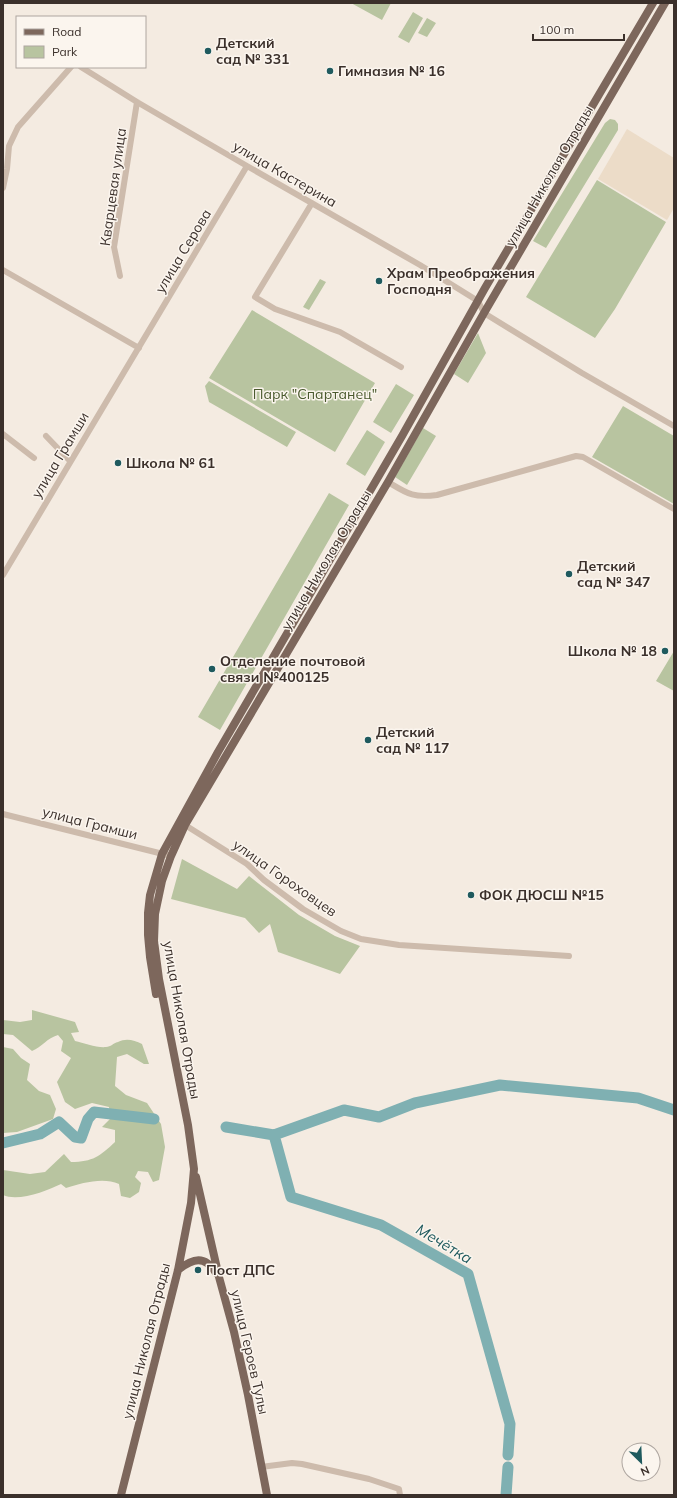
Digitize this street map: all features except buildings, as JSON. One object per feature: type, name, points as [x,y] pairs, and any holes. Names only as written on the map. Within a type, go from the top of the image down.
[{"type":"main road","name":"улица Николая Отрады","points":[[194,1169],[183,1126],[153,980],[148,935],[150,895],[162,854],[221,745],[402,436],[478,301],[653,3]]},
{"type":"main road","name":"улица Николая Отрады","points":[[121,1495],[178,1270],[189,1216],[194,1169],[188,1125],[155,956],[155,914],[162,881],[171,856],[185,825],[388,482],[484,313],[665,3]]},
{"type":"main road","name":"улица Героев Тулы","points":[[194,1169],[219,1277],[234,1332],[248,1395],[267,1495]]},
{"type":"main road","points":[[178,1270],[189,1262],[198,1260],[213,1268],[219,1277]]},
{"type":"street","points":[[3,188],[7,169],[9,146],[18,128],[70,68]]},
{"type":"street","name":"улица Кастерина","points":[[83,68],[137,102],[420,265],[478,301]]},
{"type":"street","name":"Кварцевая улица","points":[[120,276],[114,247],[137,102]]},
{"type":"street","name":"улица Серова","points":[[139,348],[247,166]]},
{"type":"street","points":[[312,203],[255,297],[275,309],[340,332],[401,367]]},
{"type":"street","points":[[3,270],[139,348]]},
{"type":"street","points":[[478,301],[484,313],[582,373],[674,426]]},
{"type":"street","name":"улица Грамши","points":[[3,575],[139,348]]},
{"type":"street","points":[[3,434],[34,458]]},
{"type":"street","points":[[46,436],[70,461]]},
{"type":"street","points":[[388,482],[413,496],[437,495],[576,456],[583,457],[674,509]]},
{"type":"street","name":"улица Грамши","points":[[3,814],[171,856]]},
{"type":"street","name":"улица Гороховцев","points":[[185,825],[247,864],[264,880],[303,909],[341,931],[361,939],[399,945],[569,956]]},
{"type":"street","points":[[261,1467],[292,1462],[369,1479],[398,1489],[400,1495]]},
{"type":"green space","points":[[351,3],[391,3],[382,20]]},
{"type":"green space","points":[[413,12],[423,18],[409,43],[398,37]]},
{"type":"green space","points":[[427,18],[436,23],[427,37],[418,33]]},
{"type":"green space","points":[[610,119],[615,120],[618,124],[618,130],[546,248],[533,241],[605,123]]},
{"type":"green space","points":[[597,180],[666,222],[615,309],[595,338],[526,297]]},
{"type":"green space","points":[[320,279],[326,282],[309,310],[303,307]]},
{"type":"green space","name":"Парк \"Спартанец\"","points":[[252,310],[375,383],[335,452],[209,378]]},
{"type":"green space","points":[[478,333],[486,353],[468,383],[454,374]]},
{"type":"green space","points":[[209,381],[296,432],[287,447],[209,402],[205,386]]},
{"type":"green space","points":[[396,384],[414,395],[391,433],[373,422]]},
{"type":"green space","points":[[623,406],[674,436],[674,504],[592,457]]},
{"type":"green space","points":[[423,428],[436,436],[407,485],[395,477]]},
{"type":"green space","points":[[367,430],[385,442],[365,476],[346,464]]},
{"type":"green space","points":[[329,493],[349,505],[220,730],[198,717]]},
{"type":"green space","points":[[674,651],[674,691],[656,681]]},
{"type":"green space","points":[[182,859],[237,889],[249,876],[299,915],[335,936],[360,946],[340,974],[278,952],[270,924],[259,933],[245,918],[171,899]]},
{"type":"green space","points":[[32,1010],[75,1022],[79,1032],[71,1033],[75,1041],[102,1047],[108,1047],[127,1040],[142,1044],[149,1064],[144,1064],[127,1054],[117,1057],[115,1086],[126,1095],[147,1103],[161,1124],[165,1147],[159,1180],[153,1182],[148,1172],[138,1171],[135,1177],[141,1183],[139,1192],[130,1198],[121,1196],[119,1184],[106,1181],[86,1183],[66,1188],[61,1184],[32,1195],[9,1197],[3,1195],[3,1170],[30,1174],[45,1172],[64,1154],[71,1162],[85,1161],[96,1157],[115,1142],[115,1130],[102,1127],[110,1119],[109,1107],[92,1103],[75,1109],[65,1102],[57,1082],[71,1058],[61,1051],[63,1041],[58,1035],[32,1051],[13,1035],[3,1034],[3,1020],[20,1022],[32,1020]]},
{"type":"green space","points":[[3,1047],[13,1049],[21,1058],[30,1064],[27,1080],[39,1091],[50,1095],[56,1109],[53,1119],[17,1132],[3,1133]]},
{"type":"shaded area","points":[[627,129],[674,158],[674,208],[667,220],[598,179]]},
{"type":"waterway","name":"Мечётка","points":[[226,1127],[274,1135],[344,1110],[379,1117],[415,1103],[500,1085],[638,1098],[674,1110]]},
{"type":"waterway","name":"Мечётка","points":[[3,1143],[40,1134],[59,1122],[75,1137],[81,1138],[88,1119],[94,1112],[154,1119]]},
{"type":"waterway","name":"Мечётка","points":[[274,1135],[291,1197],[381,1225],[468,1274],[510,1424],[508,1455]]},
{"type":"waterway","name":"Мечётка","points":[[506,1495],[508,1467]]},
{"type":"place","name":"Детский сад № 331","points":[[208,51]]},
{"type":"place","name":"Гимназия № 16","points":[[330,71]]},
{"type":"place","name":"Храм Преображения Господня","points":[[379,281]]},
{"type":"place","name":"Школа № 61","points":[[118,463]]},
{"type":"place","name":"Детский сад № 347","points":[[569,574]]},
{"type":"place","name":"Школа № 18","points":[[665,651]]},
{"type":"place","name":"Отделение почтовой связи №400125","points":[[212,669]]},
{"type":"place","name":"Детский сад № 117","points":[[368,740]]},
{"type":"place","name":"ФОК ДЮСШ №15","points":[[471,895]]},
{"type":"place","name":"Пост ДПС","points":[[198,1270]]}]
